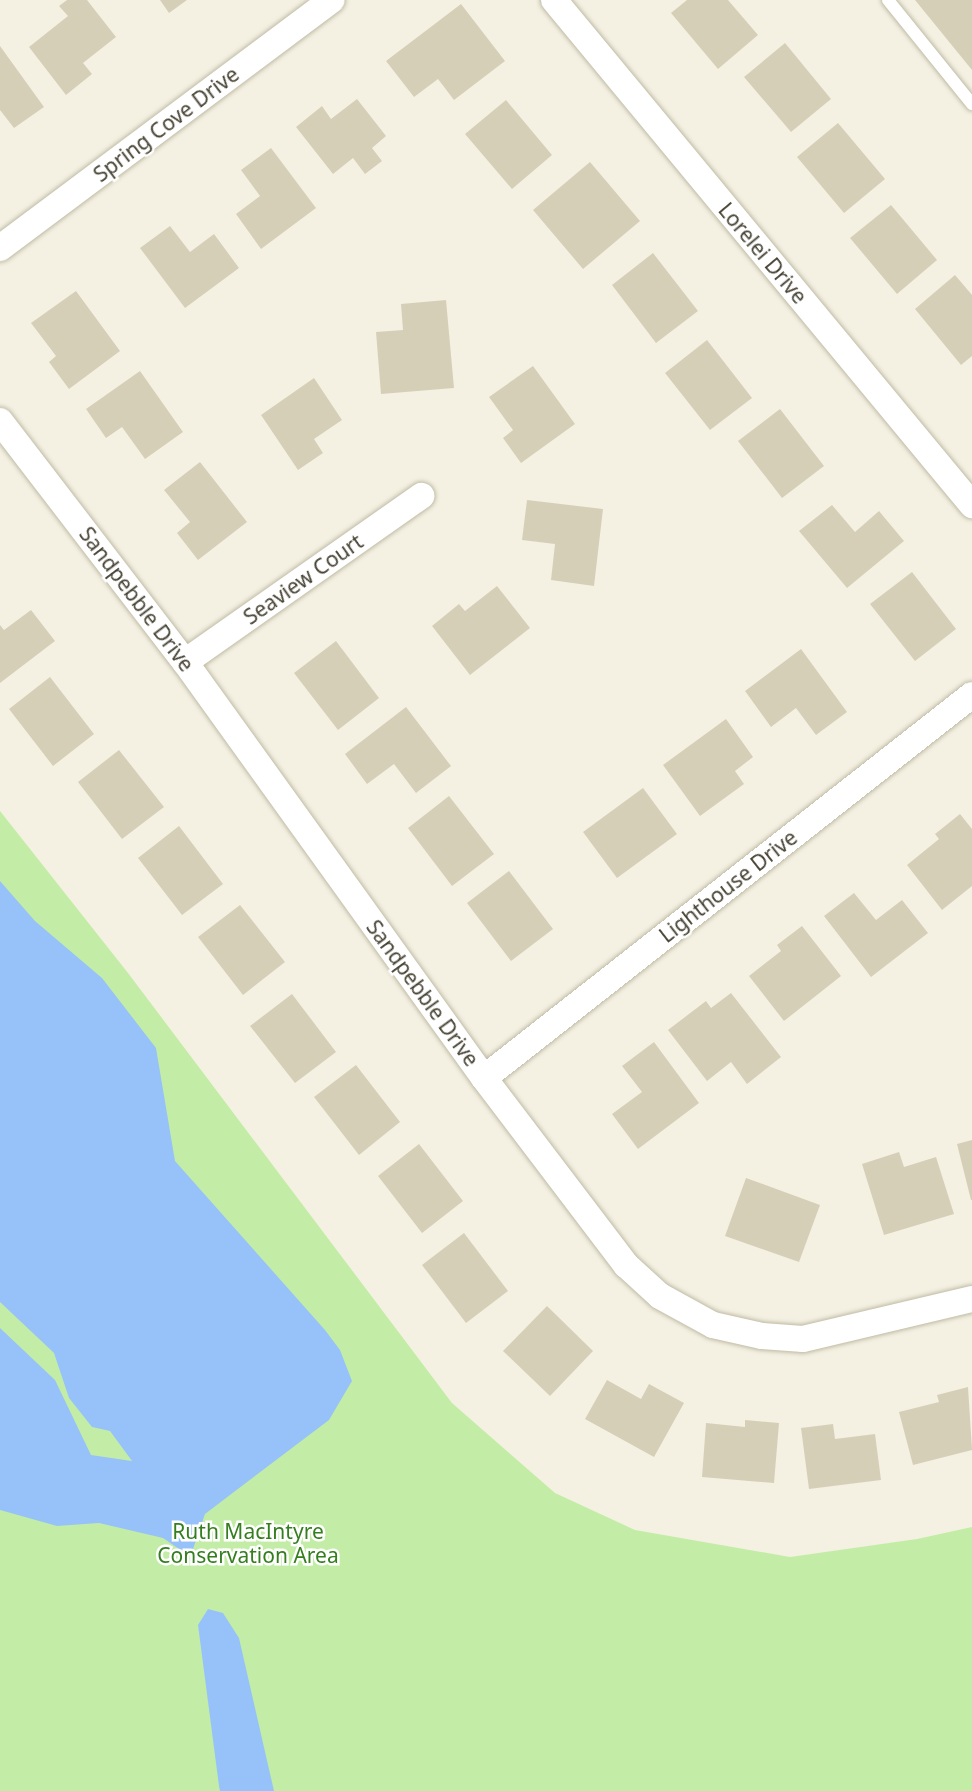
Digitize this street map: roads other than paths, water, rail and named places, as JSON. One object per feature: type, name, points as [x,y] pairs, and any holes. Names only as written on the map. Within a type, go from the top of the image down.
[{"type":"street","name":"Spring Cove Drive","points":[[0,248],[332,0]]},
{"type":"street","name":"Lorelei Drive","points":[[554,0],[972,505]]},
{"type":"street","name":"Sandpebble Drive","points":[[0,421],[185,662],[484,1078],[626,1265],[660,1296],[713,1325],[762,1336],[803,1339],[972,1299]]},
{"type":"street","name":"Seaview Court","points":[[185,662],[420,496]]},
{"type":"street","name":"Lighthouse Drive","points":[[484,1078],[972,694]]},
{"type":"lane","points":[[888,0],[972,104]]},
{"type":"water","points":[[0,881],[35,921],[102,978],[156,1048],[175,1161],[325,1330],[340,1350],[352,1381],[329,1420],[205,1514],[192,1552],[179,1549],[163,1538],[99,1523],[57,1526],[0,1510],[0,1328],[55,1380],[91,1455],[132,1461],[110,1431],[92,1427],[69,1398],[54,1353],[0,1302]]},
{"type":"water","points":[[208,1609],[223,1613],[239,1638],[274,1791],[220,1791],[198,1625]]},
{"type":"park label","name":"Ruth MacIntyre Conservation Area","points":[[248,1543]]}]
